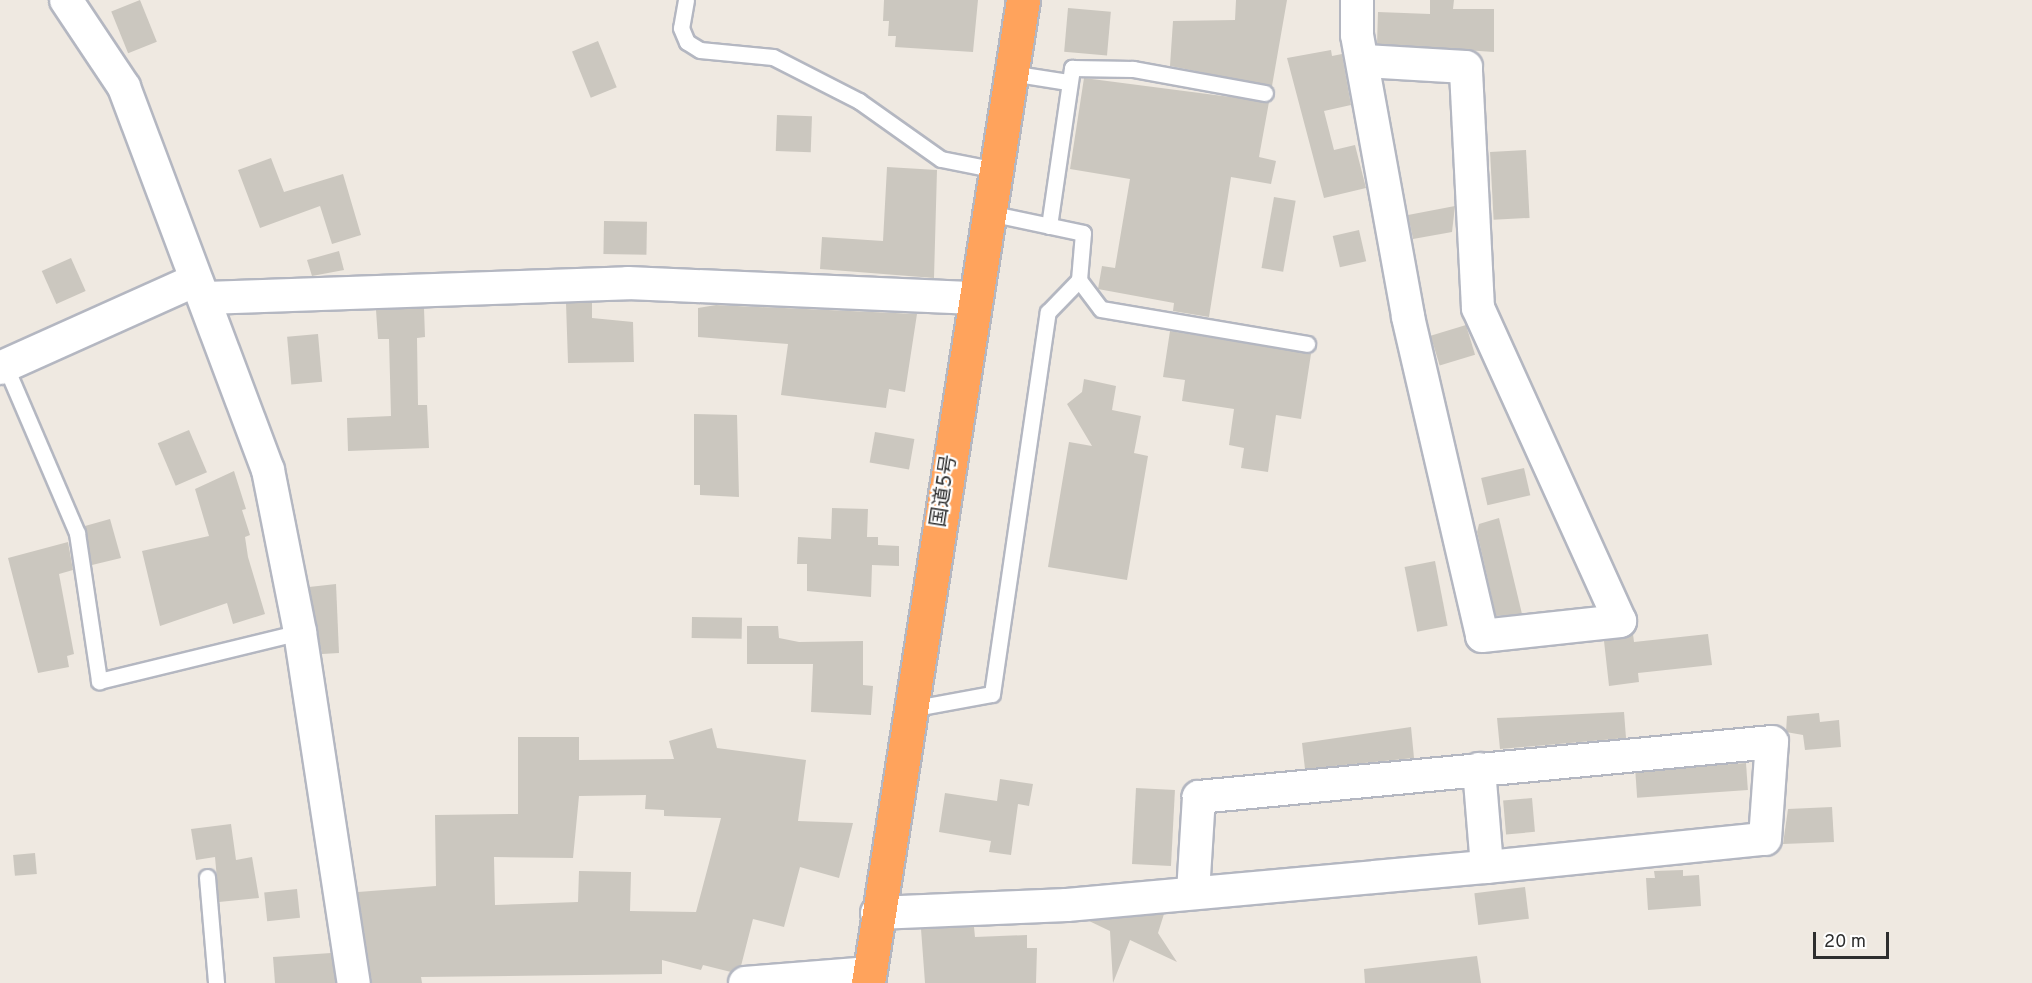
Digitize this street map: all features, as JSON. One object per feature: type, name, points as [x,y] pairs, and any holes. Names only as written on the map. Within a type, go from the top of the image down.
[{"type":"highway","name":"国道5号","points":[[869,978],[877,914],[1023,0]]},
{"type":"street","points":[[66,0],[124,87],[268,470],[300,632],[354,983]]},
{"type":"street","points":[[1357,0],[1357,35],[1364,61],[1408,317],[1482,636],[1620,621],[1478,308],[1466,67],[1364,61]]},
{"type":"street","points":[[3,366],[200,290],[628,283],[975,297]]},
{"type":"street","points":[[877,914],[1193,893],[1765,839],[1772,742],[1479,768],[1199,798],[1193,893]]},
{"type":"street","points":[[1479,768],[1487,867]]},
{"type":"street","points":[[745,983],[869,978]]},
{"type":"lane","points":[[686,0],[681,28],[687,42],[700,50],[773,57],[859,101],[941,159],[996,170]]},
{"type":"lane","points":[[1049,226],[1068,82],[1072,68],[1133,69],[1265,93]]},
{"type":"lane","points":[[1011,72],[1068,82]]},
{"type":"lane","points":[[910,709],[992,694],[1048,312],[1079,280],[1083,233],[989,213]]},
{"type":"lane","points":[[1079,280],[1101,309],[1307,344]]},
{"type":"lane","points":[[3,366],[77,533],[99,681],[300,632]]},
{"type":"lane","points":[[207,877],[216,983]]},
{"type":"building","points":[[140,0],[157,42],[128,53],[111,12]]},
{"type":"building","points":[[884,0],[978,0],[973,52],[895,47],[896,36],[888,36],[889,21],[883,21]]},
{"type":"building","points":[[1236,0],[1287,0],[1272,86],[1170,66],[1173,21],[1235,20]]},
{"type":"building","points":[[1430,0],[1454,0],[1453,9],[1494,9],[1494,52],[1377,44],[1378,12],[1430,14]]},
{"type":"building","points":[[1068,8],[1111,12],[1107,56],[1064,52]]},
{"type":"building","points":[[598,41],[617,87],[591,98],[572,51]]},
{"type":"building","points":[[1331,50],[1332,56],[1342,54],[1351,105],[1324,111],[1334,150],[1355,145],[1366,188],[1324,198],[1287,58]]},
{"type":"building","points":[[1084,78],[1269,102],[1259,157],[1276,161],[1271,184],[1231,177],[1209,317],[1173,311],[1174,303],[1098,289],[1102,266],[1115,268],[1130,179],[1070,169]]},
{"type":"building","points":[[777,115],[812,116],[811,152],[776,151]]},
{"type":"building","points":[[1526,150],[1530,218],[1494,220],[1490,152]]},
{"type":"building","points":[[271,158],[284,192],[343,174],[361,235],[332,244],[320,206],[260,228],[238,170]]},
{"type":"building","points":[[887,167],[937,170],[934,278],[820,269],[822,237],[883,241]]},
{"type":"building","points":[[1274,197],[1296,201],[1283,272],[1261,268]]},
{"type":"building","points":[[1455,206],[1452,232],[1413,239],[1408,215]]},
{"type":"building","points":[[604,221],[647,222],[646,255],[603,254]]},
{"type":"building","points":[[1359,230],[1366,261],[1340,267],[1333,236]]},
{"type":"building","points":[[339,251],[344,270],[312,276],[307,260]]},
{"type":"building","points":[[71,258],[86,291],[56,304],[42,271]]},
{"type":"building","points":[[592,302],[592,318],[633,322],[634,362],[568,363],[566,303]]},
{"type":"building","points":[[716,305],[917,314],[905,392],[889,389],[886,408],[781,395],[788,344],[698,337],[698,308]]},
{"type":"building","points":[[424,308],[425,337],[417,338],[418,405],[427,405],[429,448],[348,451],[347,418],[391,416],[389,339],[378,339],[376,310]]},
{"type":"building","points":[[1466,325],[1475,355],[1440,365],[1431,336]]},
{"type":"building","points":[[1170,331],[1311,354],[1301,419],[1276,415],[1268,472],[1241,468],[1244,448],[1229,445],[1234,409],[1182,401],[1185,380],[1163,377]]},
{"type":"building","points":[[318,334],[322,382],[291,385],[287,337]]},
{"type":"building","points":[[1084,379],[1116,386],[1112,410],[1141,416],[1134,453],[1148,456],[1127,580],[1048,567],[1069,442],[1092,446],[1067,404],[1082,392]]},
{"type":"building","points":[[694,414],[737,415],[739,497],[700,495],[700,485],[694,485]]},
{"type":"building","points":[[189,430],[207,472],[176,486],[158,443]]},
{"type":"building","points":[[875,432],[914,439],[909,469],[870,463]]},
{"type":"building","points":[[1524,468],[1530,495],[1487,505],[1481,478]]},
{"type":"building","points":[[234,471],[246,509],[242,510],[250,535],[245,537],[248,557],[265,614],[233,624],[227,603],[160,626],[142,551],[209,536],[195,489]]},
{"type":"building","points":[[832,508],[868,509],[867,537],[878,537],[878,545],[899,546],[899,566],[872,565],[871,597],[807,591],[807,564],[797,564],[798,537],[831,539]]},
{"type":"building","points":[[1499,518],[1522,614],[1496,616],[1477,532],[1479,524]]},
{"type":"building","points":[[110,519],[121,558],[92,565],[85,526]]},
{"type":"building","points":[[68,542],[73,570],[59,574],[74,654],[67,656],[69,667],[38,673],[8,558]]},
{"type":"building","points":[[1435,561],[1448,626],[1417,632],[1405,567]]},
{"type":"building","points":[[336,584],[339,653],[322,654],[309,587]]},
{"type":"building","points":[[692,617],[742,618],[742,639],[692,638]]},
{"type":"building","points":[[747,626],[778,626],[779,638],[799,642],[863,641],[863,685],[873,686],[871,715],[811,712],[813,664],[747,664]]},
{"type":"building","points":[[1633,634],[1634,642],[1708,634],[1712,665],[1638,673],[1639,682],[1609,686],[1604,641]]},
{"type":"building","points":[[1624,712],[1626,738],[1500,749],[1497,718]]},
{"type":"building","points":[[1819,713],[1820,722],[1839,720],[1841,747],[1805,750],[1803,735],[1786,732],[1787,716]]},
{"type":"building","points":[[1411,727],[1414,758],[1305,769],[1302,743]]},
{"type":"building","points":[[712,728],[717,748],[806,760],[798,821],[853,823],[839,878],[800,867],[784,927],[753,919],[741,966],[731,972],[703,965],[701,970],[662,960],[662,974],[421,977],[422,983],[372,983],[358,892],[436,886],[435,815],[518,814],[518,737],[579,737],[579,760],[674,759],[669,741]],"holes":[[[646,795],[645,809],[664,810],[664,816],[721,818],[696,912],[630,911],[631,872],[579,871],[578,902],[495,905],[494,857],[573,858],[579,796]]]},
{"type":"building","points":[[1746,763],[1748,790],[1637,798],[1635,771]]},
{"type":"building","points":[[1000,779],[1033,784],[1029,806],[1018,804],[1011,855],[989,852],[991,841],[939,832],[945,793],[997,801]]},
{"type":"building","points":[[1136,788],[1175,790],[1171,866],[1132,864]]},
{"type":"building","points":[[1532,798],[1535,832],[1506,834],[1503,801]]},
{"type":"building","points":[[1832,807],[1834,842],[1783,844],[1788,809]]},
{"type":"building","points":[[231,824],[236,860],[252,857],[259,898],[219,902],[215,857],[196,860],[191,829]]},
{"type":"building","points":[[35,853],[37,874],[15,876],[13,855]]},
{"type":"building","points":[[1683,870],[1683,876],[1699,875],[1701,906],[1648,910],[1646,878],[1655,878],[1654,871]]},
{"type":"building","points":[[1525,887],[1529,919],[1478,925],[1474,893]]},
{"type":"building","points":[[297,889],[300,918],[267,921],[264,892]]},
{"type":"building","points":[[1164,914],[1158,933],[1177,962],[1130,940],[1113,983],[1110,931],[1089,921]]},
{"type":"building","points":[[974,927],[975,937],[1027,935],[1027,948],[1037,948],[1036,983],[925,983],[921,929]]},
{"type":"building","points":[[331,953],[336,983],[275,983],[273,957]]},
{"type":"building","points":[[1477,956],[1481,983],[1365,983],[1364,969]]}]
